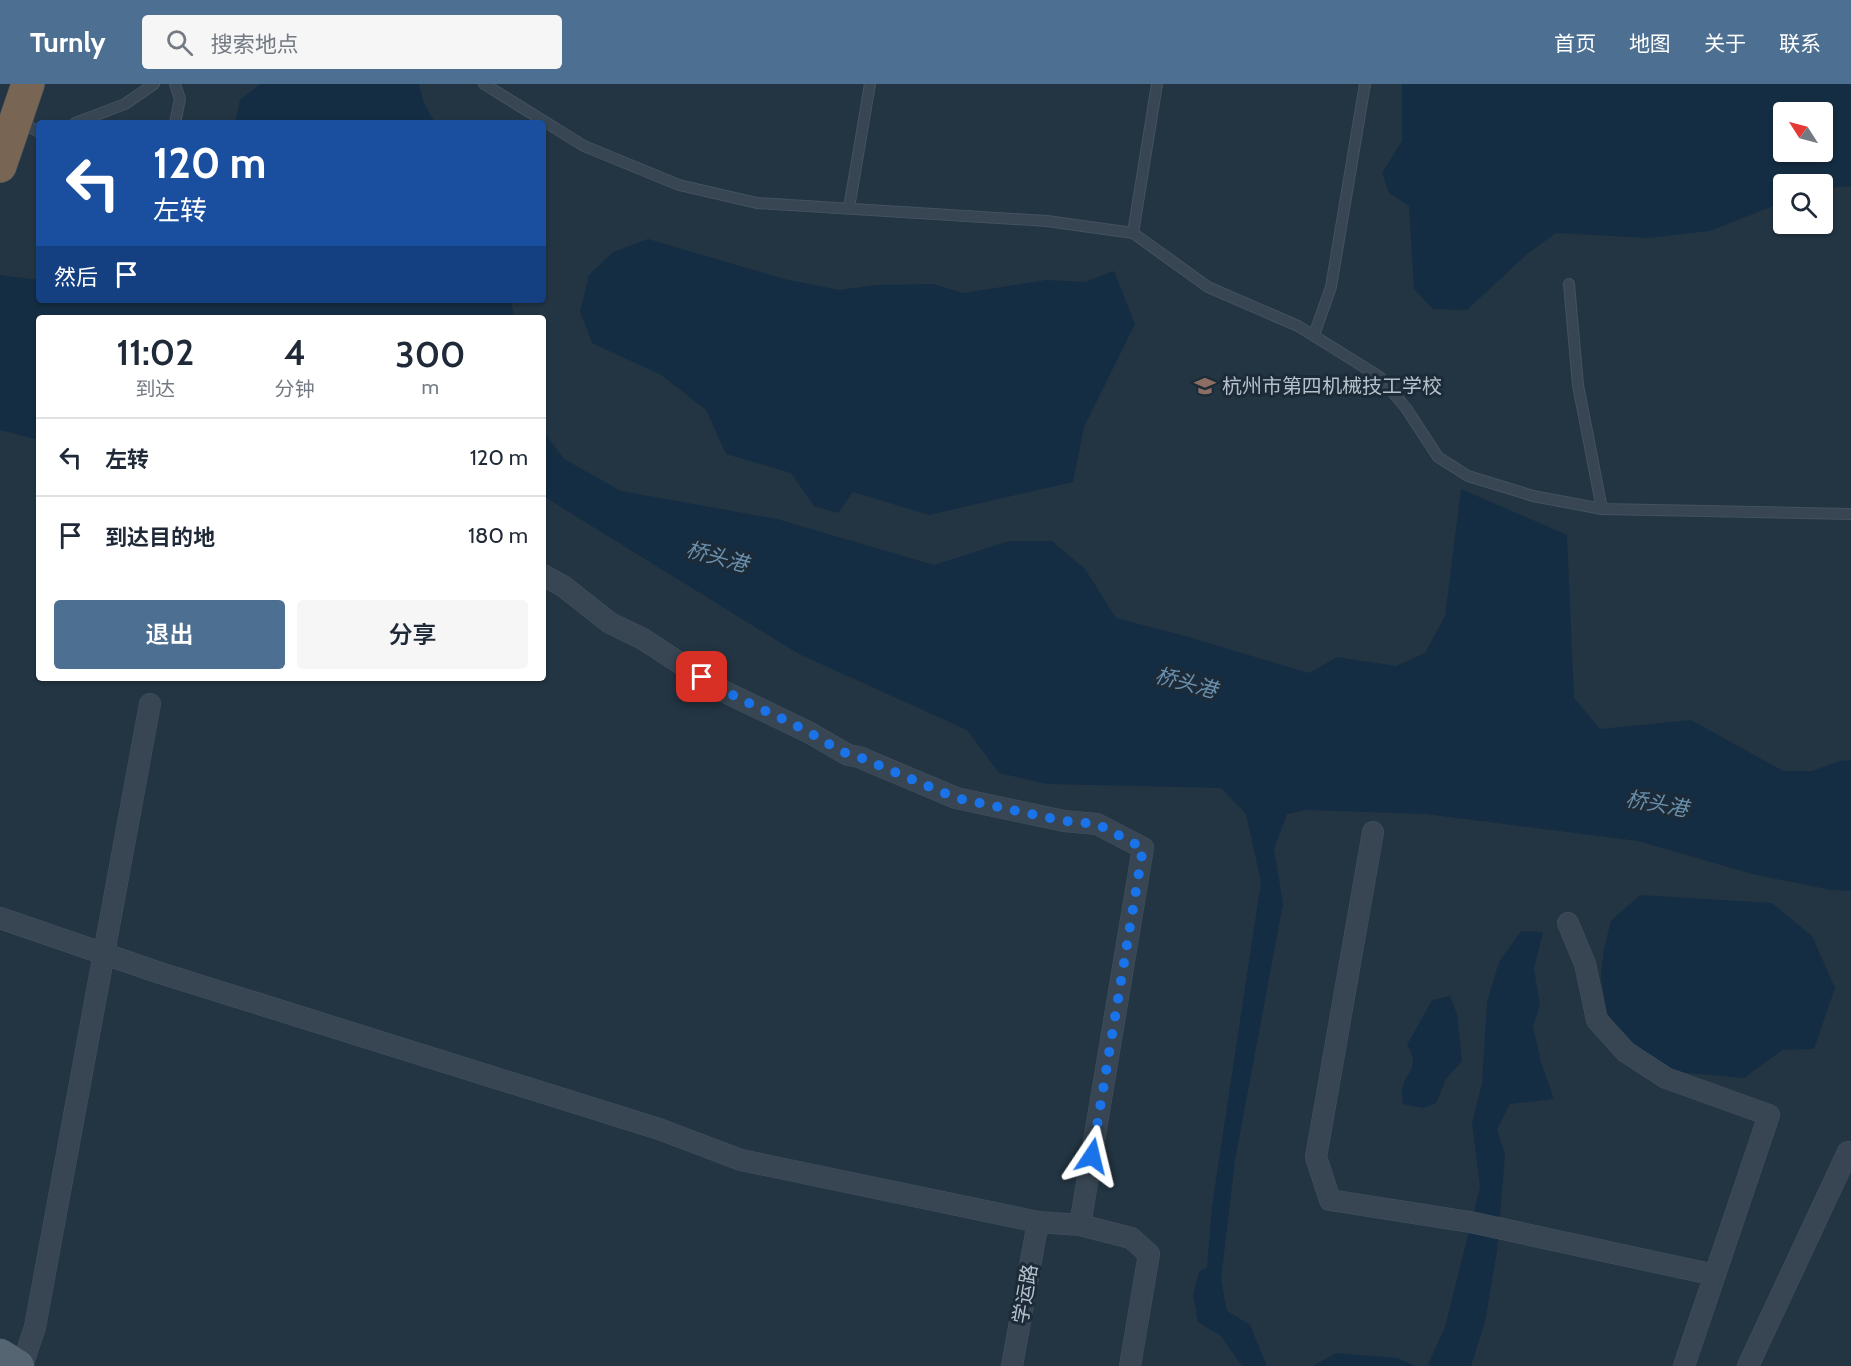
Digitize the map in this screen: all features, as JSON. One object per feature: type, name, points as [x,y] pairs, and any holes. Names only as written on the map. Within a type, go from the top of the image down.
[{"type":"highway","points":[[0,166],[31,125],[28,84]]},
{"type":"main road","points":[[0,1355],[20,1366]]},
{"type":"street","points":[[546,577],[562,586],[610,623],[644,639],[722,690],[810,733],[848,755],[859,757],[956,798],[1064,821],[1097,824],[1143,848],[1080,1225]]},
{"type":"street","points":[[20,1366],[35,1326],[150,704]]},
{"type":"street","points":[[1373,832],[1316,1157],[1330,1200],[1470,1222],[1714,1275]]},
{"type":"street","points":[[0,918],[160,973],[659,1129],[741,1160],[1038,1222],[1080,1225],[1131,1238],[1149,1254],[1130,1366]]},
{"type":"street","points":[[1568,923],[1585,964],[1597,1020],[1626,1052],[1666,1078],[1769,1115],[1684,1366]]},
{"type":"street","points":[[1748,1366],[1848,1152]]},
{"type":"street","name":"学运路","points":[[1012,1366],[1038,1222]]},
{"type":"lane","points":[[83,120],[125,104],[154,84]]},
{"type":"lane","points":[[175,84],[180,99],[176,120]]},
{"type":"lane","points":[[484,84],[542,120]]},
{"type":"lane","points":[[849,208],[870,84]]},
{"type":"lane","points":[[1133,233],[1157,84]]},
{"type":"lane","points":[[1314,335],[1331,287],[1365,84]]},
{"type":"lane","points":[[546,122],[584,146],[679,185],[757,203],[1047,221],[1133,233],[1208,287],[1314,335],[1380,377],[1406,408],[1438,457],[1468,476],[1533,496],[1602,509],[1648,512],[1851,514]]},
{"type":"lane","points":[[1569,284],[1578,385],[1602,509]]},
{"type":"water","points":[[260,84],[419,84],[423,101],[433,120],[236,120],[240,100]]},
{"type":"water","points":[[1402,84],[1851,84],[1851,186],[1833,188],[1833,174],[1773,174],[1773,206],[1710,231],[1648,238],[1556,233],[1527,254],[1467,310],[1433,309],[1414,289],[1409,206],[1389,193],[1382,173],[1402,141]]},
{"type":"water","points":[[648,239],[784,279],[839,290],[876,285],[933,284],[963,293],[1046,280],[1085,282],[1114,271],[1135,324],[1084,427],[1073,482],[929,515],[853,492],[838,513],[814,506],[791,473],[726,454],[706,410],[661,375],[592,343],[580,311],[589,275],[613,252]]},
{"type":"water","points":[[0,275],[36,280],[36,303],[512,303],[514,315],[36,315],[36,439],[0,430]]},
{"type":"water","name":"桥头港","points":[[546,435],[564,459],[621,491],[777,519],[934,565],[1009,541],[1052,541],[1085,569],[1116,618],[1309,673],[1337,657],[1396,666],[1425,653],[1445,616],[1461,489],[1567,535],[1574,698],[1600,729],[1691,720],[1783,771],[1812,771],[1840,761],[1851,760],[1851,891],[1831,890],[1752,874],[1638,841],[1425,814],[1306,810],[1287,814],[1274,849],[1283,904],[1235,1160],[1221,1280],[1227,1311],[1250,1325],[1267,1366],[1242,1366],[1221,1336],[1198,1322],[1193,1295],[1199,1272],[1207,1267],[1212,1206],[1261,882],[1246,814],[1221,788],[1047,784],[999,773],[967,730],[799,654],[546,498]]},
{"type":"water","points":[[1640,895],[1772,903],[1812,936],[1835,988],[1814,1049],[1782,1050],[1744,1078],[1677,1072],[1640,1055],[1607,1015],[1601,976],[1604,948],[1611,921]]},
{"type":"water","points":[[1521,931],[1543,932],[1534,969],[1540,1005],[1533,1026],[1541,1062],[1554,1099],[1510,1104],[1497,1129],[1505,1155],[1497,1251],[1485,1322],[1471,1366],[1430,1366],[1428,1364],[1445,1327],[1480,1187],[1472,1123],[1482,1083],[1487,1002],[1499,962]]},
{"type":"water","points":[[1450,996],[1457,1014],[1462,1061],[1446,1079],[1436,1103],[1423,1108],[1403,1104],[1402,1089],[1413,1065],[1407,1045],[1432,1000]]},
{"type":"water","points":[[1336,1353],[1398,1358],[1415,1366],[1313,1366]]},
{"type":"place","name":"杭州市第四机械技工学校","points":[[1205,386]]},
{"type":"route","points":[[702,677],[722,690],[810,733],[848,755],[859,757],[956,798],[1064,821],[1097,824],[1143,848],[1092,1156]]}]
